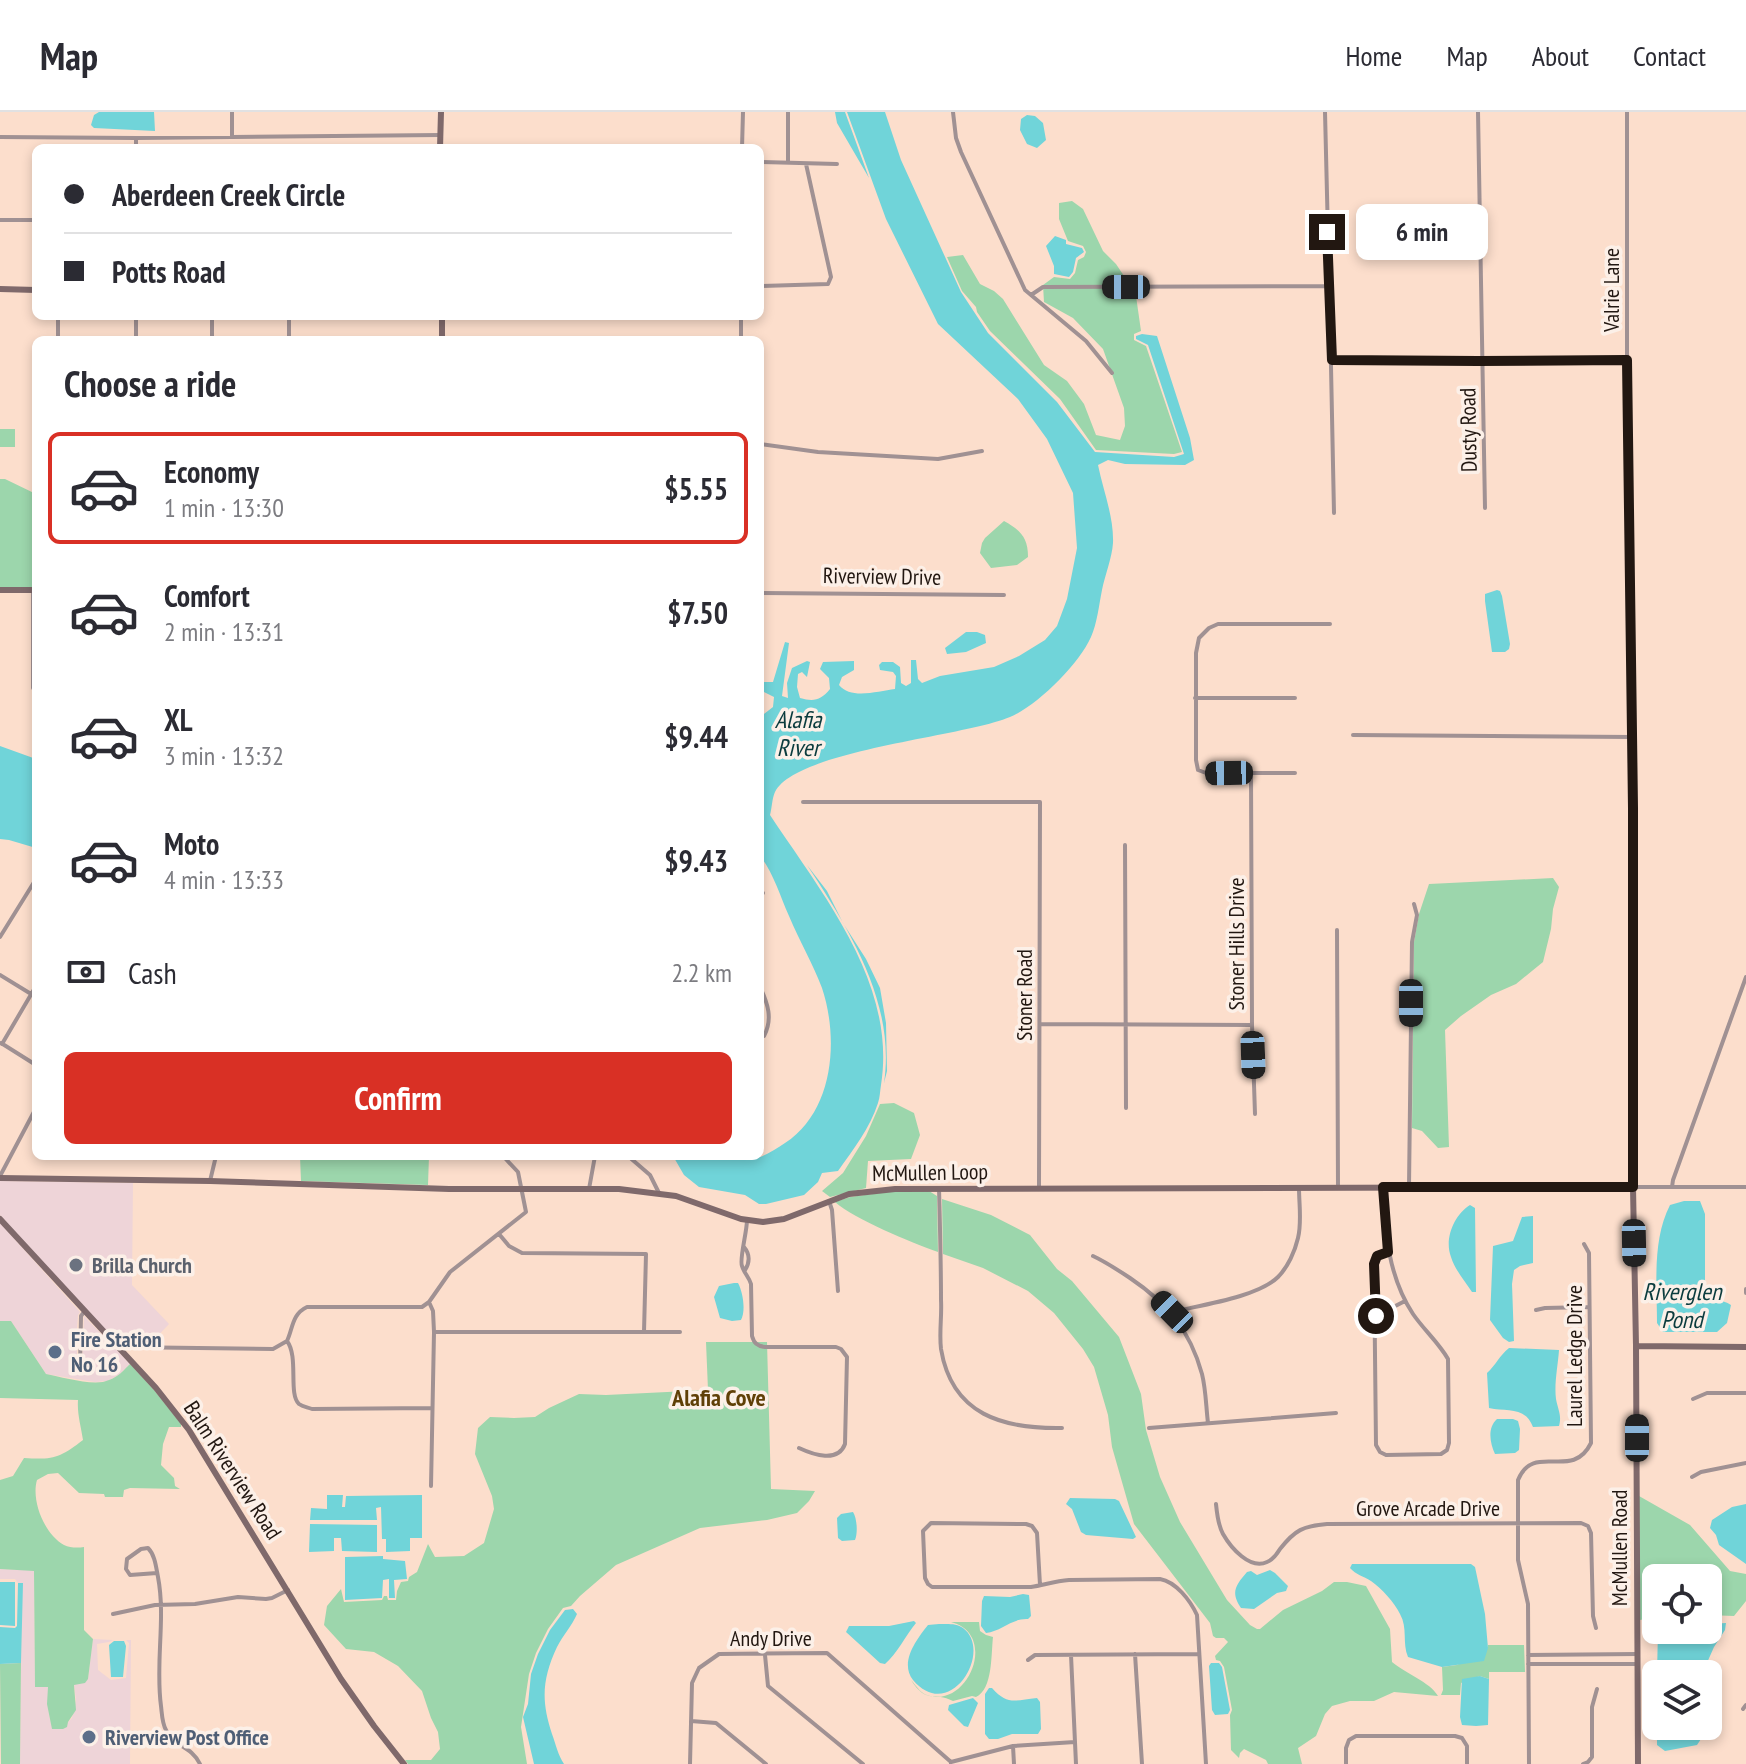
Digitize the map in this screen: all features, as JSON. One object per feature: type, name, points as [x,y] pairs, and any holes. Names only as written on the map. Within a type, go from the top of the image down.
[{"type":"street","points":[[232,112],[232,136]]},
{"type":"street","points":[[440,144],[441,112]]},
{"type":"street","points":[[742,144],[743,112]]},
{"type":"street","points":[[788,112],[788,163]]},
{"type":"street","points":[[953,112],[956,138],[962,154],[1025,290],[1086,341],[1112,373]]},
{"type":"street","points":[[1325,112],[1334,513]]},
{"type":"street","name":"Dusty Road","points":[[1478,112],[1485,508]]},
{"type":"street","name":"Valrie Lane","points":[[1627,112],[1633,1187]]},
{"type":"street","points":[[0,137],[441,135]]},
{"type":"street","points":[[136,138],[136,144]]},
{"type":"street","points":[[764,162],[837,164]]},
{"type":"street","points":[[764,286],[828,284],[831,277],[806,164]]},
{"type":"street","points":[[0,220],[32,220]]},
{"type":"street","points":[[1031,295],[1043,287],[1328,286]]},
{"type":"street","points":[[0,289],[32,290]]},
{"type":"street","points":[[1332,360],[1627,360]]},
{"type":"street","points":[[764,445],[818,452],[938,459],[982,451]]},
{"type":"street","points":[[0,590],[32,590]]},
{"type":"street","name":"Riverview Drive","points":[[764,593],[1004,595]]},
{"type":"street","points":[[1295,773],[1206,773],[1198,770],[1195,698],[1199,638],[1218,624],[1330,624]]},
{"type":"street","points":[[1195,698],[1295,698]]},
{"type":"street","points":[[1353,735],[1632,737]]},
{"type":"street","name":"Stoner Hills Drive","points":[[1251,773],[1255,1114]]},
{"type":"street","name":"Stoner Road","points":[[803,802],[1040,802],[1039,1188]]},
{"type":"street","points":[[1125,845],[1126,1108]]},
{"type":"street","points":[[0,937],[32,885]]},
{"type":"street","points":[[1409,1187],[1412,942],[1417,915],[1414,904]]},
{"type":"street","points":[[1337,930],[1338,1187]]},
{"type":"street","points":[[0,975],[32,995]]},
{"type":"street","points":[[1672,1187],[1746,977]]},
{"type":"street","points":[[32,999],[1,1044],[32,1063]]},
{"type":"street","points":[[764,999],[769,1026],[764,1036]]},
{"type":"street","points":[[1040,1024],[1252,1025]]},
{"type":"street","points":[[0,1177],[32,1116]]},
{"type":"street","points":[[210,1181],[215,1160]]},
{"type":"street","points":[[117,1347],[273,1349],[287,1341],[295,1316],[307,1307],[422,1307],[450,1272],[526,1212],[518,1172],[507,1160]]},
{"type":"street","points":[[589,1189],[594,1160]]},
{"type":"street","points":[[633,1160],[650,1175],[659,1193]]},
{"type":"street","name":"McMullen Loop","points":[[0,1177],[659,1193],[763,1222],[779,1220],[849,1194],[872,1190],[1746,1187]]},
{"type":"street","points":[[1383,1187],[1388,1252],[1405,1301],[1448,1359],[1449,1443],[1447,1450],[1441,1454],[1386,1455],[1376,1445],[1374,1264],[1377,1256],[1388,1252]]},
{"type":"street","name":"McMullen Road","points":[[1633,1187],[1638,1764]]},
{"type":"street","points":[[939,1188],[941,1346],[947,1373],[961,1396],[984,1415],[1017,1426],[1062,1428]]},
{"type":"street","points":[[1172,1312],[1251,1292],[1279,1276],[1289,1262],[1299,1234],[1299,1188]]},
{"type":"street","points":[[829,1201],[838,1291]]},
{"type":"street","name":"Balm Riverview Road","points":[[0,1219],[156,1388],[194,1437],[341,1679],[404,1764]]},
{"type":"street","points":[[747,1220],[741,1266],[751,1284],[754,1342],[765,1347],[836,1347],[847,1357],[843,1451],[838,1455],[811,1454],[799,1448]]},
{"type":"street","points":[[499,1234],[509,1246],[522,1253],[646,1254],[644,1332]]},
{"type":"street","name":"Laurel Ledge Drive","points":[[1529,1764],[1528,1604],[1518,1560],[1518,1480],[1530,1464],[1574,1461],[1583,1456],[1591,1443],[1589,1253],[1584,1244]]},
{"type":"street","points":[[744,1247],[748,1251],[745,1270]]},
{"type":"street","points":[[1093,1256],[1141,1285],[1172,1312],[1193,1348],[1202,1376],[1208,1423]]},
{"type":"street","points":[[741,1258],[748,1258]]},
{"type":"street","points":[[1376,1316],[1405,1301]]},
{"type":"street","points":[[429,1302],[433,1311],[434,1332],[431,1486]]},
{"type":"street","points":[[1536,1310],[1590,1307]]},
{"type":"street","points":[[80,1367],[81,1316],[84,1312]]},
{"type":"street","points":[[434,1332],[680,1332]]},
{"type":"street","points":[[287,1341],[292,1348],[295,1396],[299,1404],[312,1409],[432,1408]]},
{"type":"street","points":[[1636,1346],[1746,1347]]},
{"type":"street","points":[[1693,1399],[1707,1393],[1746,1393]]},
{"type":"street","points":[[1149,1428],[1336,1413]]},
{"type":"street","points":[[1692,1477],[1701,1472],[1746,1463]]},
{"type":"street","name":"Grove Arcade Drive","points":[[1216,1504],[1224,1535],[1238,1554],[1259,1564],[1267,1563],[1295,1532],[1308,1526],[1581,1523],[1588,1526],[1591,1533],[1596,1628]]},
{"type":"street","points":[[1040,1585],[1037,1533],[1032,1526],[931,1523],[923,1531],[925,1578],[932,1587],[1031,1587],[1069,1580],[1168,1581],[1173,1584],[1197,1615],[1206,1764]]},
{"type":"street","points":[[157,1573],[130,1575],[126,1569],[127,1559],[141,1549],[148,1548],[152,1554],[157,1573],[161,1605],[158,1672],[164,1725],[170,1738],[194,1754],[200,1764]]},
{"type":"street","points":[[113,1614],[142,1607],[195,1604],[238,1597],[266,1599],[288,1590]]},
{"type":"street","name":"Andy Drive","points":[[690,1764],[692,1683],[699,1668],[719,1654],[827,1653],[951,1763]]},
{"type":"street","points":[[1071,1654],[1076,1764]]},
{"type":"street","points":[[1135,1654],[1142,1764]]},
{"type":"street","points":[[1028,1660],[1035,1655],[1199,1654]]},
{"type":"street","points":[[1528,1655],[1637,1654]]},
{"type":"street","points":[[765,1655],[768,1686],[863,1764]]},
{"type":"street","points":[[1528,1664],[1638,1664]]},
{"type":"street","points":[[1583,1764],[1592,1757],[1592,1707],[1597,1689]]},
{"type":"street","points":[[691,1721],[716,1723],[766,1764]]},
{"type":"street","points":[[1346,1764],[1346,1748],[1349,1740],[1356,1736],[1455,1736],[1462,1738],[1467,1746],[1467,1764]]},
{"type":"street","points":[[951,1763],[1013,1746],[1075,1742]]},
{"type":"street","points":[[1013,1746],[1014,1764]]},
{"type":"shaded area","points":[[0,1181],[133,1183],[132,1285],[169,1324],[149,1345],[118,1345],[0,1215]]},
{"type":"shaded area","points":[[0,1223],[80,1312],[77,1370],[82,1369],[84,1316],[130,1364],[120,1374],[108,1381],[95,1382],[46,1374],[11,1321],[0,1321]]},
{"type":"shaded area","points":[[0,1569],[34,1570],[35,1686],[48,1687],[50,1720],[68,1722],[72,1718],[76,1700],[74,1684],[88,1679],[93,1639],[113,1640],[97,1644],[98,1670],[111,1680],[126,1678],[129,1643],[126,1640],[131,1640],[130,1764],[20,1764],[22,1584],[15,1579],[0,1579]]},
{"type":"green space","points":[[1072,201],[1083,209],[1103,251],[1116,264],[1136,296],[1141,331],[1134,334],[1134,340],[1146,346],[1182,452],[1096,450],[1060,399],[990,331],[962,291],[947,257],[963,255],[980,284],[1003,299],[1044,365],[1067,381],[1084,404],[1096,435],[1120,440],[1125,426],[1124,408],[1103,349],[1073,318],[1044,302],[1043,285],[1054,277],[1070,279],[1078,260],[1086,252],[1083,246],[1068,241],[1059,219],[1059,203]]},
{"type":"green space","points":[[0,429],[15,429],[15,447],[0,447]]},
{"type":"green space","points":[[0,479],[5,479],[32,492],[32,587],[0,587]]},
{"type":"green space","points":[[1004,521],[1022,535],[1028,557],[1017,565],[991,568],[980,553],[982,543]]},
{"type":"green space","points":[[1553,878],[1559,887],[1543,962],[1516,984],[1491,995],[1445,1030],[1449,1147],[1438,1148],[1422,1131],[1412,1128],[1414,942],[1429,884]]},
{"type":"green space","points":[[894,1103],[914,1113],[920,1135],[911,1159],[868,1161],[866,1188],[830,1197],[822,1191],[843,1173],[866,1136],[880,1104]]},
{"type":"green space","points":[[300,1160],[429,1160],[428,1185],[301,1181]]},
{"type":"green space","points":[[895,1191],[929,1191],[937,1196],[938,1252],[869,1223],[835,1202]]},
{"type":"green space","points":[[942,1199],[991,1215],[1030,1235],[1119,1337],[1141,1394],[1146,1430],[1160,1477],[1180,1522],[1227,1600],[1250,1625],[1260,1629],[1283,1610],[1334,1582],[1366,1586],[1390,1629],[1392,1662],[1429,1686],[1438,1696],[1394,1692],[1374,1701],[1350,1701],[1332,1706],[1325,1714],[1316,1736],[1298,1748],[1302,1764],[1268,1764],[1244,1749],[1239,1758],[1231,1750],[1232,1710],[1224,1667],[1215,1656],[1228,1642],[1213,1636],[1210,1623],[1134,1524],[1094,1367],[1054,1313],[1028,1291],[983,1268],[943,1254]]},
{"type":"green space","points":[[0,1321],[11,1321],[46,1374],[78,1381],[103,1382],[121,1373],[130,1364],[181,1424],[181,1427],[169,1427],[161,1465],[180,1489],[130,1488],[124,1490],[123,1497],[105,1497],[104,1494],[79,1493],[58,1473],[37,1480],[38,1506],[50,1533],[66,1546],[84,1547],[84,1630],[93,1639],[88,1679],[85,1683],[74,1685],[76,1710],[63,1729],[52,1729],[47,1704],[48,1687],[35,1687],[34,1571],[0,1569],[0,1480],[13,1476],[24,1458],[56,1456],[83,1440],[78,1400],[0,1398]]},
{"type":"green space","points":[[706,1342],[767,1342],[771,1489],[815,1491],[809,1501],[797,1513],[700,1528],[616,1565],[571,1606],[563,1608],[548,1629],[529,1674],[521,1727],[527,1764],[408,1764],[405,1760],[431,1760],[440,1749],[438,1732],[422,1691],[398,1666],[374,1652],[346,1649],[324,1625],[327,1606],[341,1589],[344,1602],[382,1600],[384,1596],[388,1600],[396,1600],[401,1582],[408,1581],[417,1572],[428,1544],[435,1557],[464,1556],[484,1543],[494,1509],[475,1454],[478,1428],[490,1417],[535,1417],[579,1394],[708,1390]]},
{"type":"green space","points":[[1639,1496],[1690,1525],[1730,1571],[1746,1574],[1746,1601],[1734,1616],[1722,1616],[1722,1564],[1642,1564],[1640,1620]]},
{"type":"green space","points":[[951,1622],[979,1622],[980,1631],[993,1637],[986,1687],[976,1697],[953,1701],[930,1696],[944,1696],[956,1690],[973,1667],[973,1640],[965,1629]]},
{"type":"green space","points":[[1488,1645],[1524,1645],[1525,1672],[1489,1672],[1489,1679],[1480,1676],[1461,1683],[1460,1695],[1441,1695],[1442,1667],[1457,1665],[1488,1648]]},
{"type":"green space","points":[[21,1663],[20,1764],[1,1764],[0,1664]]},
{"type":"water","points":[[99,112],[154,112],[155,131],[94,128],[91,125],[94,115]]},
{"type":"water","points":[[835,112],[845,112],[869,178],[837,123]]},
{"type":"water","name":"Alafia River","points":[[847,112],[885,112],[901,160],[961,292],[988,333],[1057,402],[1095,452],[1174,457],[1184,454],[1148,345],[1136,339],[1142,334],[1157,336],[1190,438],[1194,460],[1185,465],[1125,464],[1108,460],[1098,465],[1110,513],[1113,543],[1095,626],[1077,659],[1032,704],[1010,717],[987,724],[883,746],[814,765],[789,778],[775,792],[770,815],[833,909],[851,942],[867,976],[878,1011],[883,1048],[881,1085],[875,1112],[838,1171],[822,1173],[818,1182],[804,1195],[759,1204],[745,1195],[699,1187],[684,1175],[675,1160],[764,1160],[764,1155],[785,1143],[814,1112],[828,1073],[830,1029],[822,988],[764,861],[764,714],[773,707],[774,697],[764,692],[764,682],[773,682],[785,642],[789,643],[782,696],[788,698],[787,683],[792,668],[807,661],[810,662],[807,677],[802,672],[798,674],[797,687],[800,698],[809,700],[820,698],[830,689],[829,678],[820,669],[823,662],[854,661],[854,670],[842,677],[839,685],[844,690],[858,693],[895,689],[896,676],[893,672],[880,670],[882,662],[893,662],[900,667],[901,683],[906,686],[911,683],[911,660],[916,660],[918,679],[922,683],[940,676],[994,667],[1045,640],[1057,626],[1067,599],[1077,548],[1073,493],[1047,439],[1018,399],[938,324],[886,219]]},
{"type":"water","points":[[1027,115],[1035,116],[1043,123],[1046,140],[1037,148],[1027,144],[1020,130],[1021,119]]},
{"type":"water","points":[[1055,236],[1066,240],[1066,244],[1082,248],[1084,252],[1076,258],[1069,277],[1054,274],[1046,246]]},
{"type":"water","points":[[1497,590],[1502,596],[1510,644],[1505,652],[1492,652],[1485,601],[1485,594]]},
{"type":"water","points":[[966,632],[985,635],[986,643],[966,652],[947,654],[945,648]]},
{"type":"water","points":[[0,746],[32,758],[32,847],[0,839]]},
{"type":"water","points":[[807,865],[827,891],[880,988],[886,1023],[887,1071],[884,1083],[886,1053],[876,996],[853,941]]},
{"type":"water","name":"Riverglen Pond","points":[[1700,1201],[1705,1214],[1705,1295],[1731,1305],[1727,1323],[1717,1332],[1663,1332],[1657,1323],[1660,1233],[1670,1205]]},
{"type":"water","points":[[1470,1205],[1475,1208],[1476,1292],[1472,1292],[1458,1271],[1449,1250],[1452,1228],[1459,1215]]},
{"type":"water","points":[[1533,1216],[1533,1263],[1514,1270],[1514,1341],[1509,1342],[1490,1320],[1493,1246],[1513,1241],[1522,1217]]},
{"type":"water","points":[[738,1283],[741,1291],[743,1312],[741,1320],[732,1321],[720,1318],[714,1297],[719,1286]]},
{"type":"water","points":[[1509,1348],[1559,1350],[1555,1387],[1559,1426],[1533,1427],[1530,1420],[1520,1413],[1489,1408],[1487,1373]]},
{"type":"water","points":[[1497,1419],[1518,1421],[1519,1450],[1515,1453],[1495,1454],[1490,1436]]},
{"type":"water","points":[[327,1495],[343,1495],[342,1507],[345,1507],[346,1496],[422,1495],[422,1538],[410,1538],[410,1551],[386,1552],[386,1539],[382,1539],[381,1507],[376,1508],[377,1520],[310,1520],[311,1508],[327,1509]]},
{"type":"water","points":[[1070,1498],[1119,1501],[1136,1537],[1086,1535],[1081,1532],[1072,1509],[1066,1504]]},
{"type":"water","points":[[1746,1504],[1746,1564],[1719,1545],[1710,1528],[1712,1520],[1732,1507]]},
{"type":"water","points":[[853,1512],[857,1526],[855,1540],[842,1541],[838,1538],[837,1518]]},
{"type":"water","points":[[310,1524],[377,1525],[377,1552],[342,1551],[341,1538],[334,1538],[334,1551],[309,1552]]},
{"type":"water","points":[[383,1556],[383,1559],[405,1561],[407,1579],[394,1580],[395,1598],[389,1598],[389,1579],[383,1580],[382,1598],[345,1600],[345,1557]]},
{"type":"water","points":[[1352,1564],[1471,1564],[1475,1567],[1485,1614],[1488,1648],[1484,1661],[1442,1667],[1408,1657],[1404,1625],[1398,1610],[1375,1584],[1350,1568]]},
{"type":"water","points":[[1270,1570],[1288,1586],[1286,1591],[1277,1593],[1254,1609],[1241,1608],[1235,1593],[1240,1581],[1247,1572],[1257,1575]]},
{"type":"water","points":[[0,1582],[15,1582],[15,1626],[0,1625]]},
{"type":"water","points":[[18,1583],[23,1583],[21,1663],[0,1664],[0,1627],[17,1626]]},
{"type":"water","points":[[1029,1595],[1031,1616],[986,1633],[981,1626],[984,1596]]},
{"type":"water","points":[[573,1609],[577,1614],[552,1659],[545,1690],[548,1722],[564,1764],[534,1764],[523,1717],[528,1704],[531,1674],[550,1630],[565,1610]]},
{"type":"water","points":[[916,1623],[885,1664],[846,1632],[849,1626],[889,1626]]},
{"type":"water","points":[[928,1625],[963,1628],[971,1639],[973,1652],[971,1666],[964,1679],[941,1694],[927,1691],[913,1680],[908,1666],[911,1651]]},
{"type":"water","points":[[114,1641],[124,1641],[126,1646],[123,1677],[111,1677],[109,1645]]},
{"type":"water","points":[[1658,1644],[1716,1644],[1708,1660],[1657,1660]]},
{"type":"water","points":[[1211,1663],[1219,1663],[1222,1667],[1230,1710],[1228,1714],[1215,1715],[1212,1710]]},
{"type":"water","points":[[1480,1676],[1489,1679],[1488,1725],[1462,1725],[1462,1679]]},
{"type":"water","points":[[989,1688],[1007,1700],[1037,1698],[1040,1702],[1041,1729],[1038,1734],[1012,1734],[989,1739],[985,1734],[985,1694]]},
{"type":"water","points":[[973,1698],[978,1703],[968,1727],[948,1710],[949,1705]]},
{"type":"water","points":[[1657,1740],[1700,1740],[1697,1745],[1665,1751],[1657,1745]]},
{"type":"place","name":"Brilla Church","points":[[76,1265]]},
{"type":"place","name":"Fire Station No 16","points":[[55,1352]]},
{"type":"place","name":"Riverview Post Office","points":[[89,1737]]},
{"type":"district","name":"Alafia Cove","points":[[719,1398]]},
{"type":"route","points":[[1327,232],[1332,360],[1627,360],[1633,808],[1633,1187],[1383,1187],[1388,1252],[1377,1256],[1374,1264],[1376,1316]]}]
